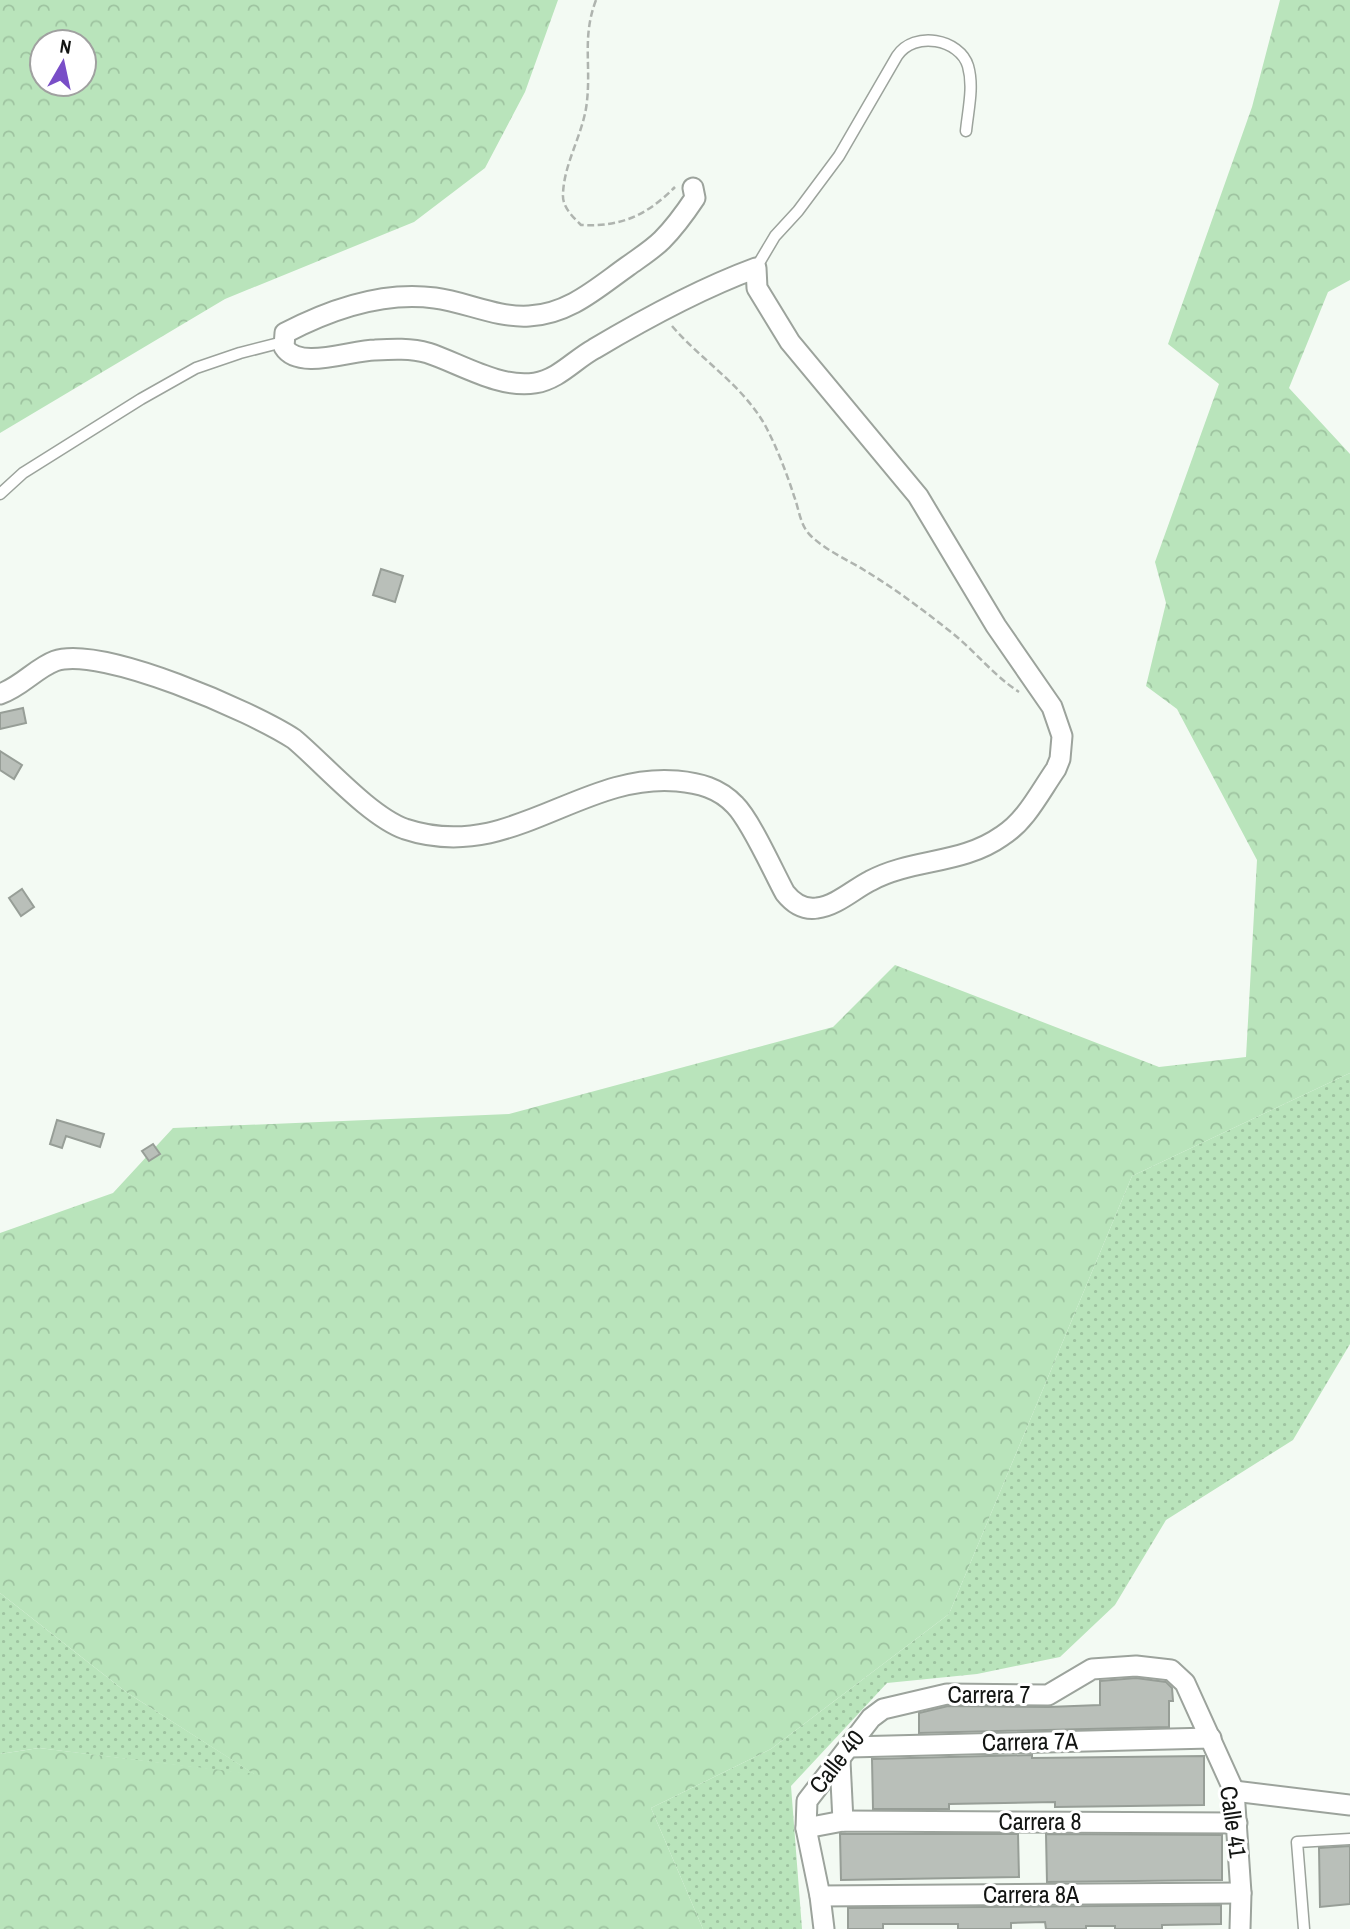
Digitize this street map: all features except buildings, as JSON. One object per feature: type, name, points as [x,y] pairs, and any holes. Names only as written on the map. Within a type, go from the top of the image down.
[{"type":"street","points":[[0,694],[15,689],[54,661],[69,659],[103,662],[168,681],[281,730],[294,738],[391,823],[438,836],[470,836],[501,830],[609,789],[636,782],[665,780],[703,785],[724,795],[740,810],[789,898],[801,906],[816,908],[830,904],[872,880],[911,865],[966,855],[1016,827],[1056,769],[1060,758],[1062,736],[1052,707],[996,626],[918,496],[790,342],[757,288],[756,268],[710,286],[592,350],[559,374],[534,383],[513,383],[467,370],[426,353],[398,349],[310,358],[293,356],[286,351],[283,342],[285,333],[330,312],[398,298],[434,298],[512,316],[557,312],[582,300],[660,242],[695,198],[693,188]]},
{"type":"street","name":"Carrera 7","points":[[907,1702],[947,1694],[1048,1695],[1092,1669],[1136,1666],[1171,1670],[1185,1683]]},
{"type":"street","name":"Calle 41","points":[[1185,1683],[1234,1791],[1241,1893],[1240,1929]]},
{"type":"street","name":"Calle 40","points":[[824,1929],[806,1828],[807,1801],[871,1718],[883,1709],[907,1702]]},
{"type":"street","name":"Carrera 7A","points":[[845,1754],[1211,1738]]},
{"type":"street","points":[[843,1821],[845,1754]]},
{"type":"street","points":[[1234,1791],[1350,1805]]},
{"type":"street","name":"Carrera 8","points":[[806,1828],[843,1821],[1237,1823]]},
{"type":"street","name":"Carrera 8A","points":[[820,1896],[1241,1893]]},
{"type":"lane","points":[[756,268],[775,236],[805,202],[839,156],[897,56],[906,46],[918,40],[934,41],[956,50],[967,62],[971,81],[966,131]]},
{"type":"lane","points":[[0,494],[23,473],[196,368],[283,342]]},
{"type":"lane","points":[[1304,1929],[1297,1842],[1350,1839]]},
{"type":"path","points":[[596,0],[587,30],[587,102],[562,197],[568,212],[581,225],[597,226],[639,217],[680,183],[690,181],[693,188]]},
{"type":"path","points":[[662,312],[708,363],[747,399],[766,427],[808,534],[826,548],[867,571],[953,633],[996,675],[1018,692],[1031,697],[1045,696]]},
{"type":"green space","points":[[0,0],[558,0],[525,92],[485,168],[414,222],[225,299],[0,433]]},
{"type":"green space","points":[[1280,0],[1350,0],[1350,280],[1328,292],[1289,388],[1350,454],[1350,1073],[1132,1176],[949,1614],[771,1749],[651,1808],[703,1929],[0,1929],[0,1754],[39,1748],[254,1774],[126,1692],[0,1593],[0,1233],[113,1193],[173,1128],[509,1114],[833,1027],[895,965],[1159,1067],[1246,1057],[1257,860],[1177,709],[1146,686],[1166,603],[1155,562],[1219,384],[1168,344],[1252,107]]},
{"type":"green space","points":[[1350,1073],[1350,1344],[1293,1440],[1166,1520],[1115,1605],[1060,1657],[977,1674],[887,1683],[791,1786],[802,1929],[703,1929],[651,1808],[771,1749],[949,1614],[1132,1176]]},
{"type":"green space","points":[[0,1593],[126,1692],[256,1775],[39,1748],[0,1754]]}]
